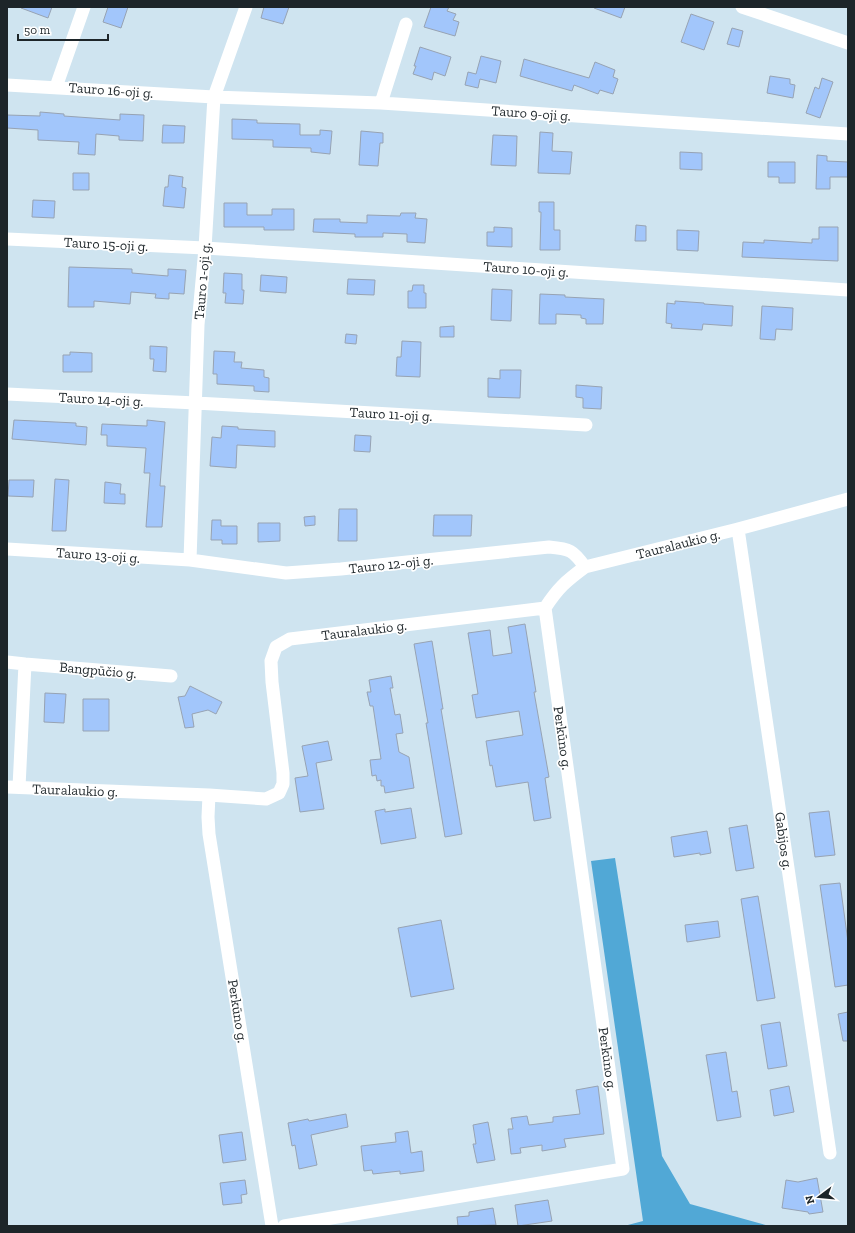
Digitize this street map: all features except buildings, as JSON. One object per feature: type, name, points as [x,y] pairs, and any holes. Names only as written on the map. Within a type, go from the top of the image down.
[{"type":"street","points":[[56,87],[84,7]]},
{"type":"street","name":"Tauro 1-oji g.","points":[[190,560],[198,325],[205,248],[214,97],[246,7]]},
{"type":"street","points":[[742,7],[848,43]]},
{"type":"street","points":[[381,103],[406,24]]},
{"type":"street","name":"Tauro 16-oji g.","points":[[7,85],[214,97]]},
{"type":"street","name":"Tauro 9-oji g.","points":[[214,97],[381,103],[847,130]]},
{"type":"street","name":"Tauro 15-oji g.","points":[[7,239],[205,248]]},
{"type":"street","name":"Tauro 10-oji g.","points":[[205,248],[848,290]]},
{"type":"street","name":"Tauro 14-oji g.","points":[[7,394],[196,403]]},
{"type":"street","name":"Tauro 11-oji g.","points":[[196,403],[586,425]]},
{"type":"street","name":"Tauralaukio g.","points":[[13,787],[209,795],[266,799],[279,793],[283,784],[271,661],[276,647],[290,639],[545,608],[556,590],[585,567],[848,500]]},
{"type":"street","name":"Gabijos g.","points":[[738,529],[830,1153]]},
{"type":"street","name":"Tauro 12-oji g.","points":[[190,560],[286,573],[341,569],[549,547],[564,548],[575,554],[585,567]]},
{"type":"street","name":"Tauro 13-oji g.","points":[[7,549],[190,560]]},
{"type":"street","name":"Perkūno g.","points":[[284,1226],[623,1169],[545,608]]},
{"type":"street","name":"Bangpūčio g.","points":[[7,662],[171,676]]},
{"type":"street","points":[[13,787],[25,664]]},
{"type":"street","name":"Perkūno g.","points":[[209,795],[209,834],[272,1226]]},
{"type":"shaded area","points":[[615,858],[662,1156],[690,1204],[769,1226],[624,1226],[643,1221],[591,861]]}]
